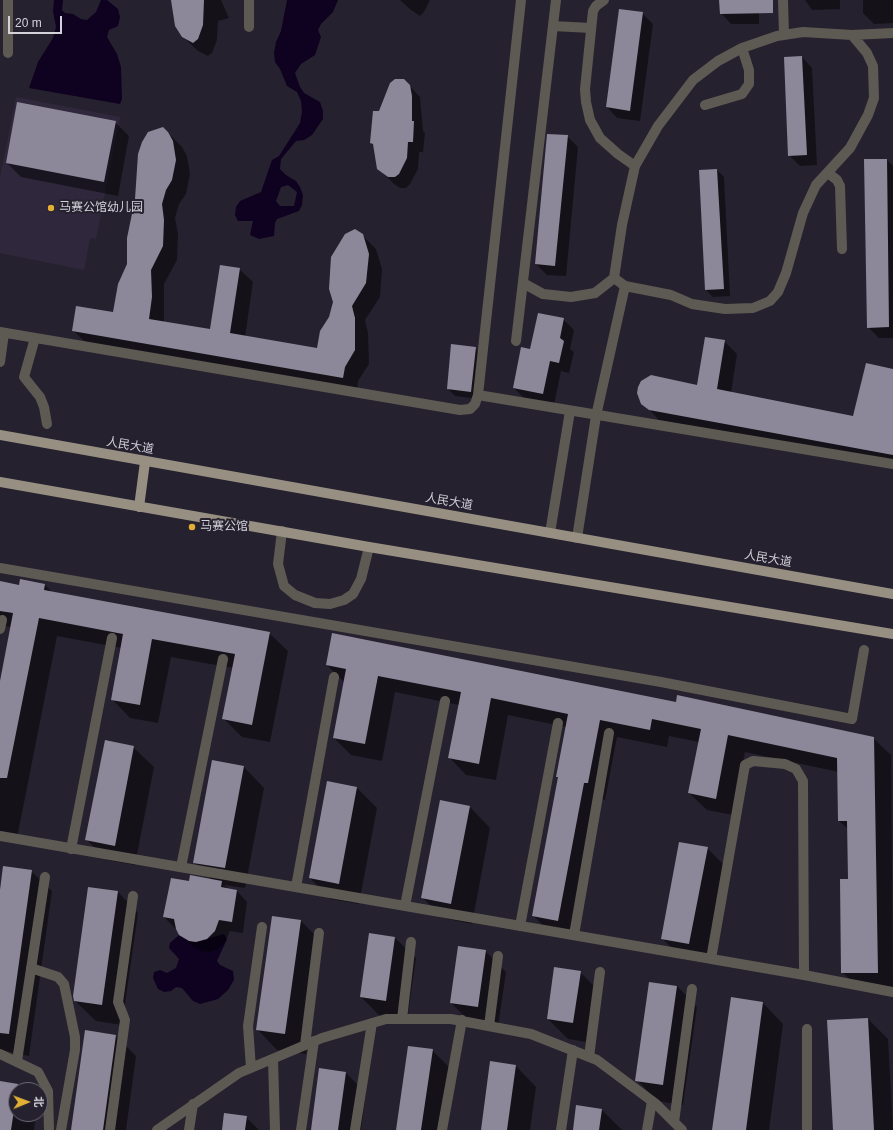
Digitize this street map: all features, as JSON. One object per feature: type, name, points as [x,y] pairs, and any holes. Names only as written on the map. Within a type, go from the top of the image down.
[{"type":"main road","name":"人民大道","points":[[0,435],[893,594]]},
{"type":"main road","points":[[139,507],[145,462]]},
{"type":"main road","points":[[0,482],[369,547],[893,634]]},
{"type":"street","points":[[8,0],[8,53]]},
{"type":"street","points":[[249,0],[249,27]]},
{"type":"street","points":[[0,362],[2,333],[460,410],[470,409],[475,404],[478,395],[521,0]]},
{"type":"street","points":[[516,341],[556,0]]},
{"type":"street","points":[[604,0],[596,6],[593,12],[591,28],[585,88],[590,120],[600,138],[618,154],[636,166]]},
{"type":"street","points":[[783,0],[784,35]]},
{"type":"street","points":[[553,26],[591,28]]},
{"type":"street","points":[[523,282],[543,294],[571,296],[595,293],[614,278],[622,225],[636,166],[658,126],[693,80],[718,61],[742,48],[784,35],[803,32],[852,36],[893,33]]},
{"type":"street","points":[[614,278],[625,286],[671,295],[692,304],[725,309],[753,308],[770,301],[778,292],[786,273],[803,213],[816,185],[850,148],[868,115],[874,98],[873,66],[867,53],[852,36]]},
{"type":"street","points":[[705,105],[742,94],[749,84],[749,70],[742,48]]},
{"type":"street","points":[[828,172],[840,186],[842,249]]},
{"type":"street","points":[[577,538],[596,416],[625,286]]},
{"type":"street","points":[[35,338],[24,376],[40,397],[44,407],[47,424]]},
{"type":"street","points":[[478,395],[596,416],[893,464]]},
{"type":"street","points":[[550,533],[570,411]]},
{"type":"street","points":[[282,531],[278,564],[284,586],[295,595],[315,603],[330,604],[344,600],[353,594],[361,579],[369,547]]},
{"type":"street","points":[[0,568],[661,682],[852,719],[864,650]]},
{"type":"street","points":[[312,621],[315,603]]},
{"type":"street","points":[[71,849],[112,638]]},
{"type":"street","points":[[181,868],[223,659]]},
{"type":"street","points":[[296,887],[334,677]]},
{"type":"street","points":[[405,906],[445,702]]},
{"type":"street","points":[[520,926],[558,723]]},
{"type":"street","points":[[574,935],[609,733]]},
{"type":"street","points":[[711,959],[745,765],[753,760],[784,764],[796,769],[803,781],[804,975]]},
{"type":"street","points":[[0,836],[804,975],[893,992]]},
{"type":"street","points":[[17,1061],[45,877]]},
{"type":"street","points":[[110,1130],[125,1020],[118,1002],[133,896]]},
{"type":"street","points":[[251,1068],[248,1026],[262,927]]},
{"type":"street","points":[[301,1130],[319,933]]},
{"type":"street","points":[[402,1019],[411,942]]},
{"type":"street","points":[[489,1026],[498,956]]},
{"type":"street","points":[[31,968],[58,976],[64,984],[75,1038],[75,1050],[61,1130]]},
{"type":"street","points":[[589,1056],[600,972]]},
{"type":"street","points":[[674,1122],[692,989]]},
{"type":"street","points":[[158,1130],[239,1073],[309,1043],[386,1019],[451,1018],[531,1034],[589,1056],[597,1060],[652,1101],[682,1130]]},
{"type":"street","points":[[442,1130],[462,1020]]},
{"type":"street","points":[[355,1130],[372,1023]]},
{"type":"street","points":[[807,1029],[808,1130]]},
{"type":"street","points":[[561,1130],[573,1050]]},
{"type":"street","points":[[0,1054],[38,1072],[48,1091],[50,1130]]},
{"type":"street","points":[[273,1059],[275,1130]]},
{"type":"street","points":[[647,1130],[652,1101]]},
{"type":"street","points":[[189,1130],[193,1104]]},
{"type":"shaded area","points":[[54,0],[63,0],[62,10],[65,13],[73,14],[81,19],[87,20],[96,12],[101,0],[107,0],[118,9],[120,17],[118,26],[109,30],[107,37],[117,54],[121,67],[122,99],[120,104],[29,88],[38,62],[53,38],[56,27],[53,11]]},
{"type":"shaded area","points":[[287,0],[338,0],[333,12],[321,24],[318,30],[321,37],[315,55],[301,64],[295,73],[304,93],[320,102],[323,111],[323,119],[312,135],[304,140],[296,141],[281,159],[280,169],[296,181],[300,187],[303,195],[302,205],[299,211],[277,219],[275,223],[274,236],[259,239],[250,235],[253,221],[238,221],[235,215],[236,207],[240,201],[261,192],[272,160],[279,156],[300,123],[302,112],[301,101],[297,92],[287,86],[280,69],[275,62],[274,53],[276,42],[281,31]],"holes":[[[288,185],[297,192],[294,206],[280,206],[276,201],[281,187]]]},
{"type":"shaded area","name":"马赛公馆幼儿园","points":[[16,97],[120,117],[96,239],[90,238],[84,270],[0,253],[0,178]]},
{"type":"shaded area","points":[[224,934],[227,939],[217,961],[220,965],[233,971],[234,980],[228,990],[218,999],[200,1004],[193,1001],[182,988],[176,987],[171,991],[164,992],[158,989],[153,978],[154,972],[160,970],[167,973],[176,968],[179,959],[169,948],[170,943],[179,935],[189,941],[196,942]]},
{"type":"building","points":[[171,0],[204,0],[203,25],[198,39],[193,43],[182,37],[175,26]]},
{"type":"building","points":[[719,0],[773,0],[773,13],[720,14]]},
{"type":"building","points":[[619,9],[643,12],[630,111],[606,107]]},
{"type":"building","points":[[802,56],[807,155],[788,156],[784,57]]},
{"type":"building","points":[[395,79],[404,79],[410,85],[412,96],[412,121],[414,121],[413,142],[408,142],[407,158],[399,174],[395,177],[388,177],[377,169],[373,144],[370,143],[373,111],[379,111],[390,83]]},
{"type":"building","points":[[17,102],[116,121],[104,182],[6,163]]},
{"type":"building","points":[[163,127],[173,141],[176,160],[172,180],[166,190],[162,204],[164,220],[163,246],[151,270],[152,297],[149,319],[210,329],[220,265],[240,268],[230,333],[317,348],[320,331],[329,317],[333,302],[329,289],[331,257],[345,234],[355,229],[363,234],[369,254],[366,283],[352,306],[355,318],[355,350],[345,367],[343,378],[72,331],[76,306],[113,312],[118,284],[127,264],[127,238],[135,199],[138,154],[142,142],[148,132]]},
{"type":"building","points":[[547,134],[568,135],[555,266],[535,264]]},
{"type":"building","points":[[864,159],[887,159],[889,327],[867,328]]},
{"type":"building","points":[[717,169],[724,289],[705,290],[699,170]]},
{"type":"building","points":[[538,313],[564,318],[560,338],[564,341],[559,363],[550,361],[543,394],[513,388],[521,347],[530,349]]},
{"type":"building","points":[[705,337],[725,340],[717,389],[853,416],[866,363],[893,369],[893,455],[649,410],[641,404],[637,393],[638,387],[641,381],[651,375],[697,385]]},
{"type":"building","points":[[451,344],[476,347],[471,392],[447,389]]},
{"type":"building","points":[[20,579],[45,584],[44,590],[270,632],[252,725],[222,719],[235,654],[152,639],[140,705],[111,700],[123,634],[39,618],[7,778],[0,778],[0,681],[13,613],[0,611],[0,581],[19,585]]},
{"type":"building","points":[[332,633],[676,702],[677,695],[874,737],[878,973],[841,973],[840,879],[848,879],[847,821],[838,821],[837,758],[728,735],[716,799],[688,793],[701,729],[652,719],[650,730],[600,720],[588,783],[584,783],[558,921],[532,916],[558,777],[556,777],[568,714],[491,698],[479,764],[448,758],[461,692],[378,676],[365,744],[333,738],[346,669],[326,665]]},
{"type":"building","points":[[105,740],[134,746],[115,846],[85,840]]},
{"type":"building","points":[[212,760],[244,766],[225,868],[193,863]]},
{"type":"building","points":[[327,781],[357,787],[339,884],[309,878]]},
{"type":"building","points":[[440,800],[470,806],[451,904],[421,898]]},
{"type":"building","points":[[679,842],[708,847],[689,944],[661,939]]},
{"type":"building","points":[[3,866],[32,870],[9,1034],[0,1033],[0,890]]},
{"type":"building","points":[[190,875],[222,881],[221,887],[237,890],[232,922],[219,920],[215,931],[207,939],[196,942],[189,941],[179,935],[174,919],[163,917],[171,878],[189,881]]},
{"type":"building","points":[[88,887],[118,891],[102,1005],[74,1001],[73,996]]},
{"type":"building","points":[[272,916],[301,920],[285,1034],[256,1030]]},
{"type":"building","points":[[369,933],[395,937],[386,1001],[360,997]]},
{"type":"building","points":[[458,946],[486,950],[478,1007],[450,1003]]},
{"type":"building","points":[[554,967],[581,971],[573,1023],[547,1019]]},
{"type":"building","points":[[649,982],[677,986],[663,1085],[635,1081]]},
{"type":"building","points":[[731,997],[763,1002],[746,1130],[712,1130]]},
{"type":"building","points":[[868,1018],[874,1130],[833,1130],[827,1020]]},
{"type":"building","points":[[85,1030],[116,1035],[103,1130],[71,1130]]},
{"type":"building","points":[[408,1046],[433,1049],[421,1130],[396,1130]]},
{"type":"building","points":[[490,1061],[516,1065],[507,1130],[481,1130]]},
{"type":"building","points":[[319,1068],[346,1072],[338,1130],[311,1130]]},
{"type":"building","points":[[0,1081],[8,1082],[8,1122],[12,1122],[11,1130],[0,1130]]},
{"type":"building","points":[[576,1105],[602,1109],[599,1130],[573,1130]]},
{"type":"building","points":[[224,1113],[247,1116],[245,1130],[222,1130]]},
{"type":"place","name":"马赛公馆幼儿园","points":[[51,208]]},
{"type":"place","name":"马赛公馆","points":[[192,527]]}]
